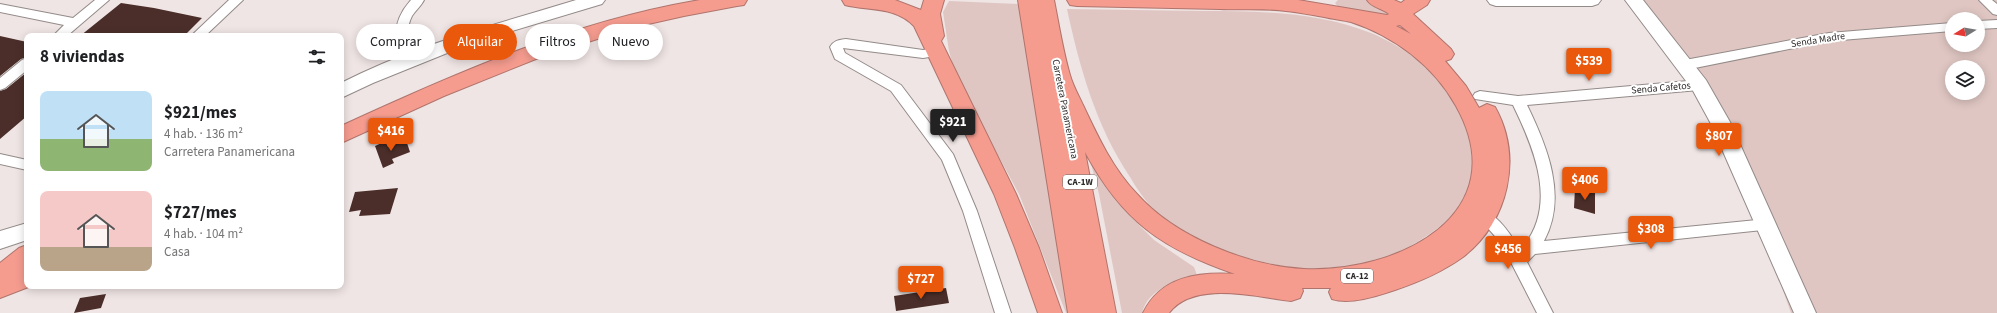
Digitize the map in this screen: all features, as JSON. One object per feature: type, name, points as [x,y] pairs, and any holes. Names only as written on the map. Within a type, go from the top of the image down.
[{"type":"highway","points":[[344,117],[452,67],[547,33],[629,10],[676,0]]},
{"type":"highway","points":[[344,134],[451,84],[502,63],[602,29],[692,8],[737,0]]},
{"type":"highway","points":[[852,0],[886,5],[912,13],[922,23],[1005,194],[1027,248],[1050,313]]},
{"type":"highway","points":[[934,0],[930,8],[930,18],[948,77]]},
{"type":"highway","name":"Carretera Panamericana","points":[[1028,0],[1046,50],[1060,78],[1104,313]]},
{"type":"highway","name":"Carretera Panamericana","points":[[1044,0],[1046,50],[1080,313]]},
{"type":"highway","name":"CA-12","points":[[1060,78],[1099,159],[1129,201],[1155,226],[1193,246],[1247,268],[1297,279],[1324,280],[1357,276],[1410,259],[1441,241],[1456,228],[1475,201],[1480,187],[1483,159],[1478,130],[1462,95],[1436,64],[1424,53],[1397,35],[1331,6],[1077,0]]},
{"type":"highway","name":"CA-12","points":[[1155,313],[1159,306],[1170,295],[1184,288],[1198,284],[1220,283],[1309,292],[1340,292],[1371,288],[1420,272],[1464,243],[1478,227],[1493,201],[1499,178],[1500,161],[1489,116],[1480,96],[1412,12],[1393,7],[1377,0]]},
{"type":"highway","points":[[1356,17],[1388,22],[1412,12]]},
{"type":"highway","points":[[12,274],[24,260]]},
{"type":"street","points":[[63,33],[103,0]]},
{"type":"street","points":[[200,33],[237,0]]},
{"type":"street","points":[[410,62],[402,46],[402,26],[406,13],[418,0]]},
{"type":"street","points":[[1496,0],[1592,0]]},
{"type":"street","points":[[1634,0],[1685,65],[1699,85],[1720,122],[1805,313]]},
{"type":"street","points":[[1985,0],[1997,12]]},
{"type":"street","points":[[344,89],[366,78],[466,39],[587,1]]},
{"type":"street","points":[[0,8],[75,23]]},
{"type":"street","points":[[1985,25],[1997,24]]},
{"type":"street","name":"Senda Madre","points":[[1685,65],[1829,37],[1945,28]]},
{"type":"street","points":[[937,52],[923,54],[846,44],[839,44],[836,47],[840,56],[896,88],[948,158],[970,211],[1003,313]]},
{"type":"street","points":[[0,85],[24,65]]},
{"type":"street","name":"Senda Cafetos","points":[[1480,96],[1518,101],[1699,85]]},
{"type":"street","points":[[1518,101],[1530,124],[1539,150],[1547,183],[1546,221],[1532,248],[1519,261]]},
{"type":"street","points":[[0,159],[24,164]]},
{"type":"street","points":[[1485,217],[1506,239],[1519,261],[1545,313]]},
{"type":"street","points":[[1532,248],[1767,225]]},
{"type":"street","points":[[0,240],[24,232]]},
{"type":"shaded area","points":[[1338,0],[1366,0],[1376,2],[1389,12],[1388,16],[1341,10],[1335,3]]},
{"type":"shaded area","points":[[1638,0],[1997,0],[1997,313],[1791,313],[1728,135]]},
{"type":"shaded area","points":[[949,1],[1020,4],[1079,313],[1066,313],[1019,194],[956,77],[949,51],[943,12]]},
{"type":"shaded area","points":[[1067,9],[1264,12],[1307,16],[1328,20],[1371,33],[1414,57],[1433,73],[1451,94],[1464,124],[1472,152],[1474,171],[1470,189],[1461,205],[1448,220],[1431,233],[1392,255],[1352,268],[1313,270],[1290,267],[1240,256],[1193,237],[1173,225],[1156,212],[1145,200],[1118,158],[1091,96]]},
{"type":"shaded area","points":[[1088,152],[1128,214],[1154,240],[1194,267],[1197,275],[1172,283],[1156,292],[1145,305],[1142,313],[1122,313],[1099,194]]},
{"type":"building","points":[[121,3],[202,18],[187,33],[84,33]]},
{"type":"building","points":[[0,36],[24,41],[24,58],[0,76]]},
{"type":"building","points":[[24,74],[24,119],[0,139],[0,91],[6,89]]},
{"type":"building","points":[[406,140],[410,152],[392,159],[394,163],[383,168],[375,146],[386,141],[388,147]]},
{"type":"building","points":[[398,188],[390,214],[359,216],[361,210],[349,212],[355,192]]},
{"type":"building","points":[[1575,188],[1595,193],[1595,214],[1574,208]]},
{"type":"building","points":[[946,288],[949,303],[896,311],[894,296]]},
{"type":"building","points":[[106,294],[101,308],[74,313],[80,298]]}]
